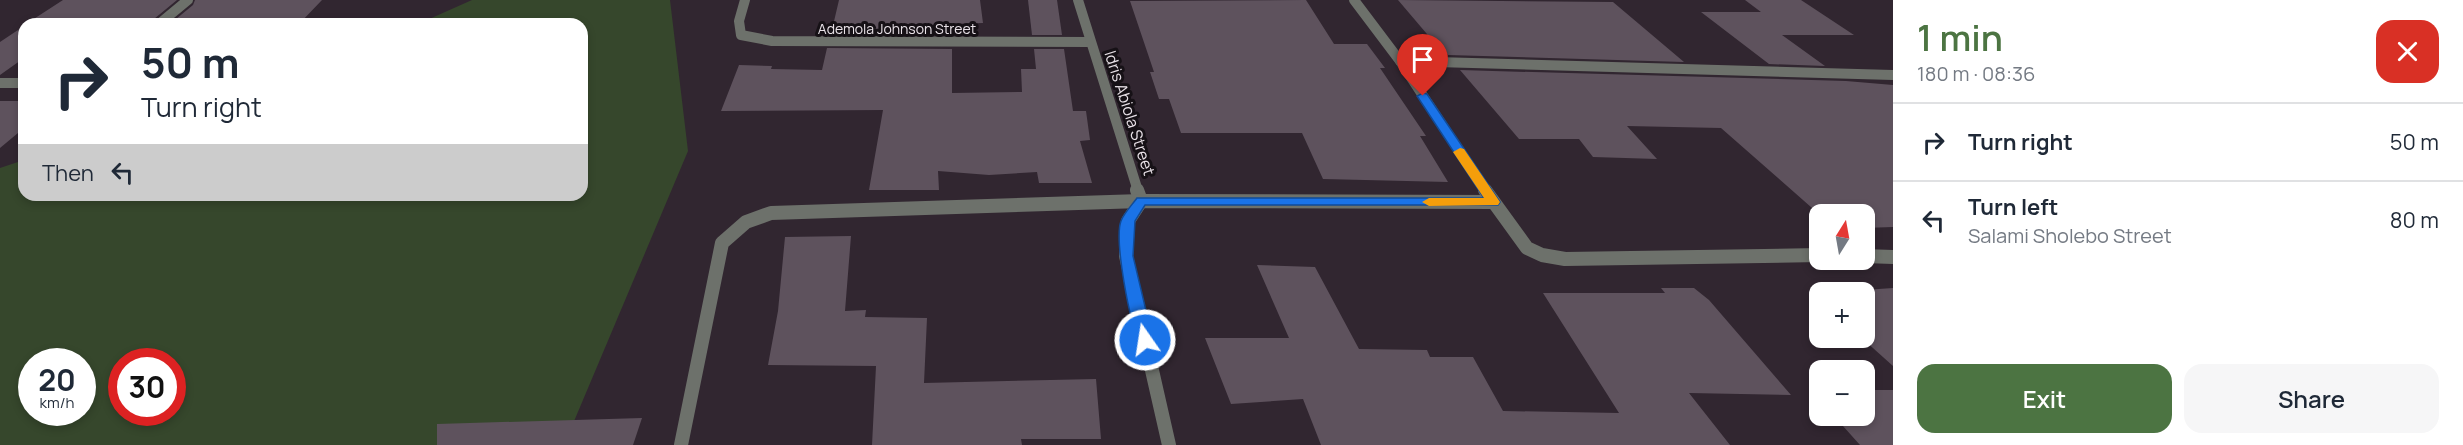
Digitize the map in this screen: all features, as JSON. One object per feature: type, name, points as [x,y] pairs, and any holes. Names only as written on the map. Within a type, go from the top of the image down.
[{"type":"street","points":[[166,18],[188,0]]},
{"type":"street","name":"Ademola Johnson Street","points":[[745,0],[738,21],[741,35],[772,41],[1090,42]]},
{"type":"street","points":[[1079,0],[1141,201]]},
{"type":"street","name":"Idris Abiola Street","points":[[1079,0],[1090,42],[1141,201],[1128,221],[1126,256],[1169,445]]},
{"type":"street","points":[[1354,0],[1400,61],[1493,202],[1527,248],[1542,255],[1564,259],[1809,255]]},
{"type":"street","points":[[1400,61],[1893,75]]},
{"type":"street","points":[[0,83],[18,83]]},
{"type":"street","points":[[681,445],[722,243],[746,222],[771,213],[1141,201],[1493,202]]},
{"type":"street","points":[[1875,257],[1893,258]]},
{"type":"green space","points":[[472,0],[670,0],[688,151],[564,445],[0,445],[0,168],[18,162],[18,201],[588,201],[588,18],[432,18]]},
{"type":"building","points":[[63,0],[177,0],[155,18],[35,18]]},
{"type":"building","points":[[195,0],[322,0],[305,18],[177,18],[193,5]]},
{"type":"building","points":[[839,0],[980,0],[983,23],[951,24],[951,34],[831,34]]},
{"type":"building","points":[[1028,0],[1057,0],[1062,35],[1032,35]]},
{"type":"building","points":[[1306,0],[1334,44],[1367,44],[1385,68],[1380,68],[1426,136],[1420,136],[1448,182],[1323,179],[1302,133],[1181,133],[1169,99],[1159,99],[1150,72],[1154,72],[1130,1]]},
{"type":"building","points":[[1398,0],[1613,2],[1684,62],[1448,55],[1441,47],[1438,47]]},
{"type":"building","points":[[1745,0],[1801,0],[1854,35],[1782,35],[1825,66],[1769,64],[1701,12],[1761,12]]},
{"type":"building","points":[[18,30],[18,62],[0,75],[0,42]]},
{"type":"building","points":[[827,48],[952,49],[952,93],[1022,92],[1021,69],[1036,69],[1034,49],[1064,49],[1073,111],[1086,111],[1090,140],[1080,141],[1092,183],[1039,183],[1037,172],[989,175],[938,171],[939,190],[869,190],[883,110],[721,111],[739,65],[772,66],[771,69],[822,70]]},
{"type":"building","points":[[1460,70],[1846,81],[1893,85],[1893,227],[1875,228],[1875,204],[1809,205],[1721,128],[1627,126],[1657,159],[1593,157],[1579,139],[1519,139]]},
{"type":"building","points":[[0,101],[18,101],[18,133],[0,148]]},
{"type":"building","points":[[851,236],[845,311],[866,310],[865,317],[927,318],[924,383],[1096,379],[1101,439],[1021,439],[1022,445],[872,445],[876,366],[768,365],[778,311],[785,237]]},
{"type":"building","points":[[1257,265],[1315,267],[1359,349],[1427,350],[1430,357],[1473,357],[1503,411],[1619,413],[1543,293],[1665,293],[1661,288],[1694,288],[1709,300],[1791,395],[1689,393],[1730,445],[1321,445],[1303,399],[1231,404],[1205,338],[1289,338]]},
{"type":"building","points":[[1893,288],[1893,366],[1873,348],[1875,348],[1875,289]]},
{"type":"building","points":[[1875,390],[1893,390],[1893,445],[1860,445],[1843,426],[1875,426]]},
{"type":"building","points":[[642,418],[633,445],[437,445],[437,424]]},
{"type":"slow traffic","points":[[1429,202],[1493,202],[1460,152]]},
{"type":"route","points":[[1145,340],[1126,256],[1125,240],[1128,221],[1141,201],[1493,202],[1423,96]]}]
